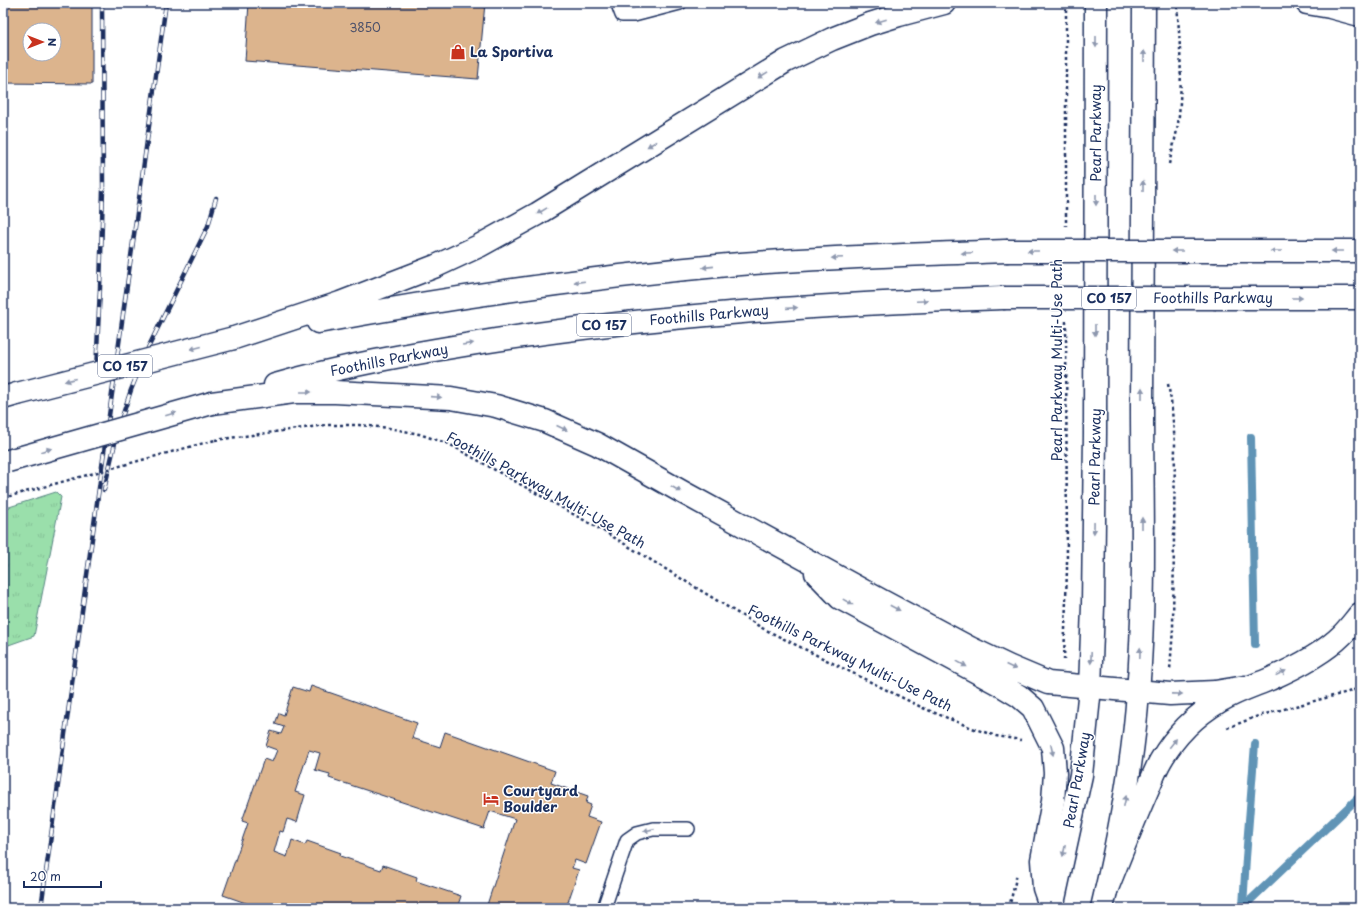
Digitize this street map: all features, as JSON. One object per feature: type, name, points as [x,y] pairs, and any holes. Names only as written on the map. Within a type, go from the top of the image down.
[{"type":"main road","points":[[234,338],[340,303],[436,266],[480,246],[537,214],[786,61],[832,39],[870,24],[938,5],[956,3]]},
{"type":"main road","name":"Pearl Parkway","points":[[1051,908],[1080,775],[1090,688],[1093,606],[1095,433],[1096,3]]},
{"type":"main road","points":[[1104,900],[1128,783],[1138,692],[1142,588],[1142,225],[1144,3]]},
{"type":"main road","points":[[1307,3],[1360,15]]},
{"type":"main road","name":"CO 157","points":[[10,396],[234,338],[351,316],[536,288],[728,265],[806,259],[1006,251],[1360,251]]},
{"type":"main road","name":"Foothills Parkway","points":[[6,462],[292,380],[361,364],[432,350],[528,335],[628,322],[808,307],[1003,298],[1360,298]]},
{"type":"main road","points":[[212,403],[294,392],[334,392],[451,398],[496,406],[546,421],[597,444],[799,557],[902,612],[1010,667],[1048,684],[1170,694],[1215,692],[1245,687],[1270,679],[1323,650],[1342,635],[1360,614]]},
{"type":"main road","points":[[799,557],[840,598],[1000,684],[1019,696],[1033,708],[1053,748],[1055,774],[1053,801],[1042,860],[1044,888],[1051,908]]},
{"type":"main road","points":[[1104,900],[1133,822],[1160,761],[1183,730],[1199,715],[1219,701],[1245,687]]},
{"type":"lane","points":[[619,3],[622,15],[634,15],[680,3]]},
{"type":"lane","points":[[604,908],[626,840],[637,833],[653,828],[688,829]]},
{"type":"path","points":[[1066,3],[1066,234]]},
{"type":"path","points":[[1168,167],[1180,104],[1181,49],[1177,3]]},
{"type":"path","name":"Pearl Parkway Multi-Use Path","points":[[1062,685],[1067,569],[1066,313]]},
{"type":"path","points":[[1167,377],[1171,400],[1175,443],[1173,629],[1170,694]]},
{"type":"path","name":"Foothills Parkway Multi-Use Path","points":[[3,498],[215,440],[326,425],[359,425],[389,428],[419,434],[449,444],[605,532],[762,628],[937,714],[996,736],[1021,740]]},
{"type":"path","points":[[1221,731],[1258,716],[1360,688]]},
{"type":"green space","points":[[56,492],[61,497],[34,636],[3,647],[3,509]]},
{"type":"building","points":[[3,3],[92,3],[92,84],[3,83]]},
{"type":"building","name":"La Sportiva","points":[[249,3],[485,3],[478,79],[245,61]]},
{"type":"building","name":"Courtyard Boulder","points":[[311,686],[417,723],[412,738],[440,747],[445,732],[555,771],[551,783],[588,796],[586,803],[591,805],[587,817],[601,822],[586,864],[575,860],[572,868],[579,870],[566,908],[486,908],[515,819],[490,811],[484,829],[329,778],[330,774],[315,770],[320,753],[309,750],[295,792],[305,795],[297,822],[287,819],[283,832],[280,831],[274,852],[287,857],[292,840],[305,845],[307,841],[341,853],[340,856],[381,870],[383,865],[417,877],[416,881],[461,896],[457,908],[260,908],[223,895],[248,823],[242,821],[264,759],[272,762],[277,750],[266,746],[271,731],[281,734],[284,727],[275,724],[279,713],[284,715],[293,687],[309,692]]},
{"type":"waterway","points":[[1251,437],[1255,644]]},
{"type":"waterway","points":[[1243,906],[1255,744]]},
{"type":"waterway","points":[[1242,908],[1360,796]]},
{"type":"railway","points":[[96,371],[103,190],[102,3]]},
{"type":"railway","points":[[41,908],[166,3]]},
{"type":"railway","points":[[104,490],[119,426],[131,390],[148,348],[208,226],[216,198]]},
{"type":"place","name":"La Sportiva","points":[[458,52]]},
{"type":"place","name":"Courtyard Boulder","points":[[491,799]]}]
